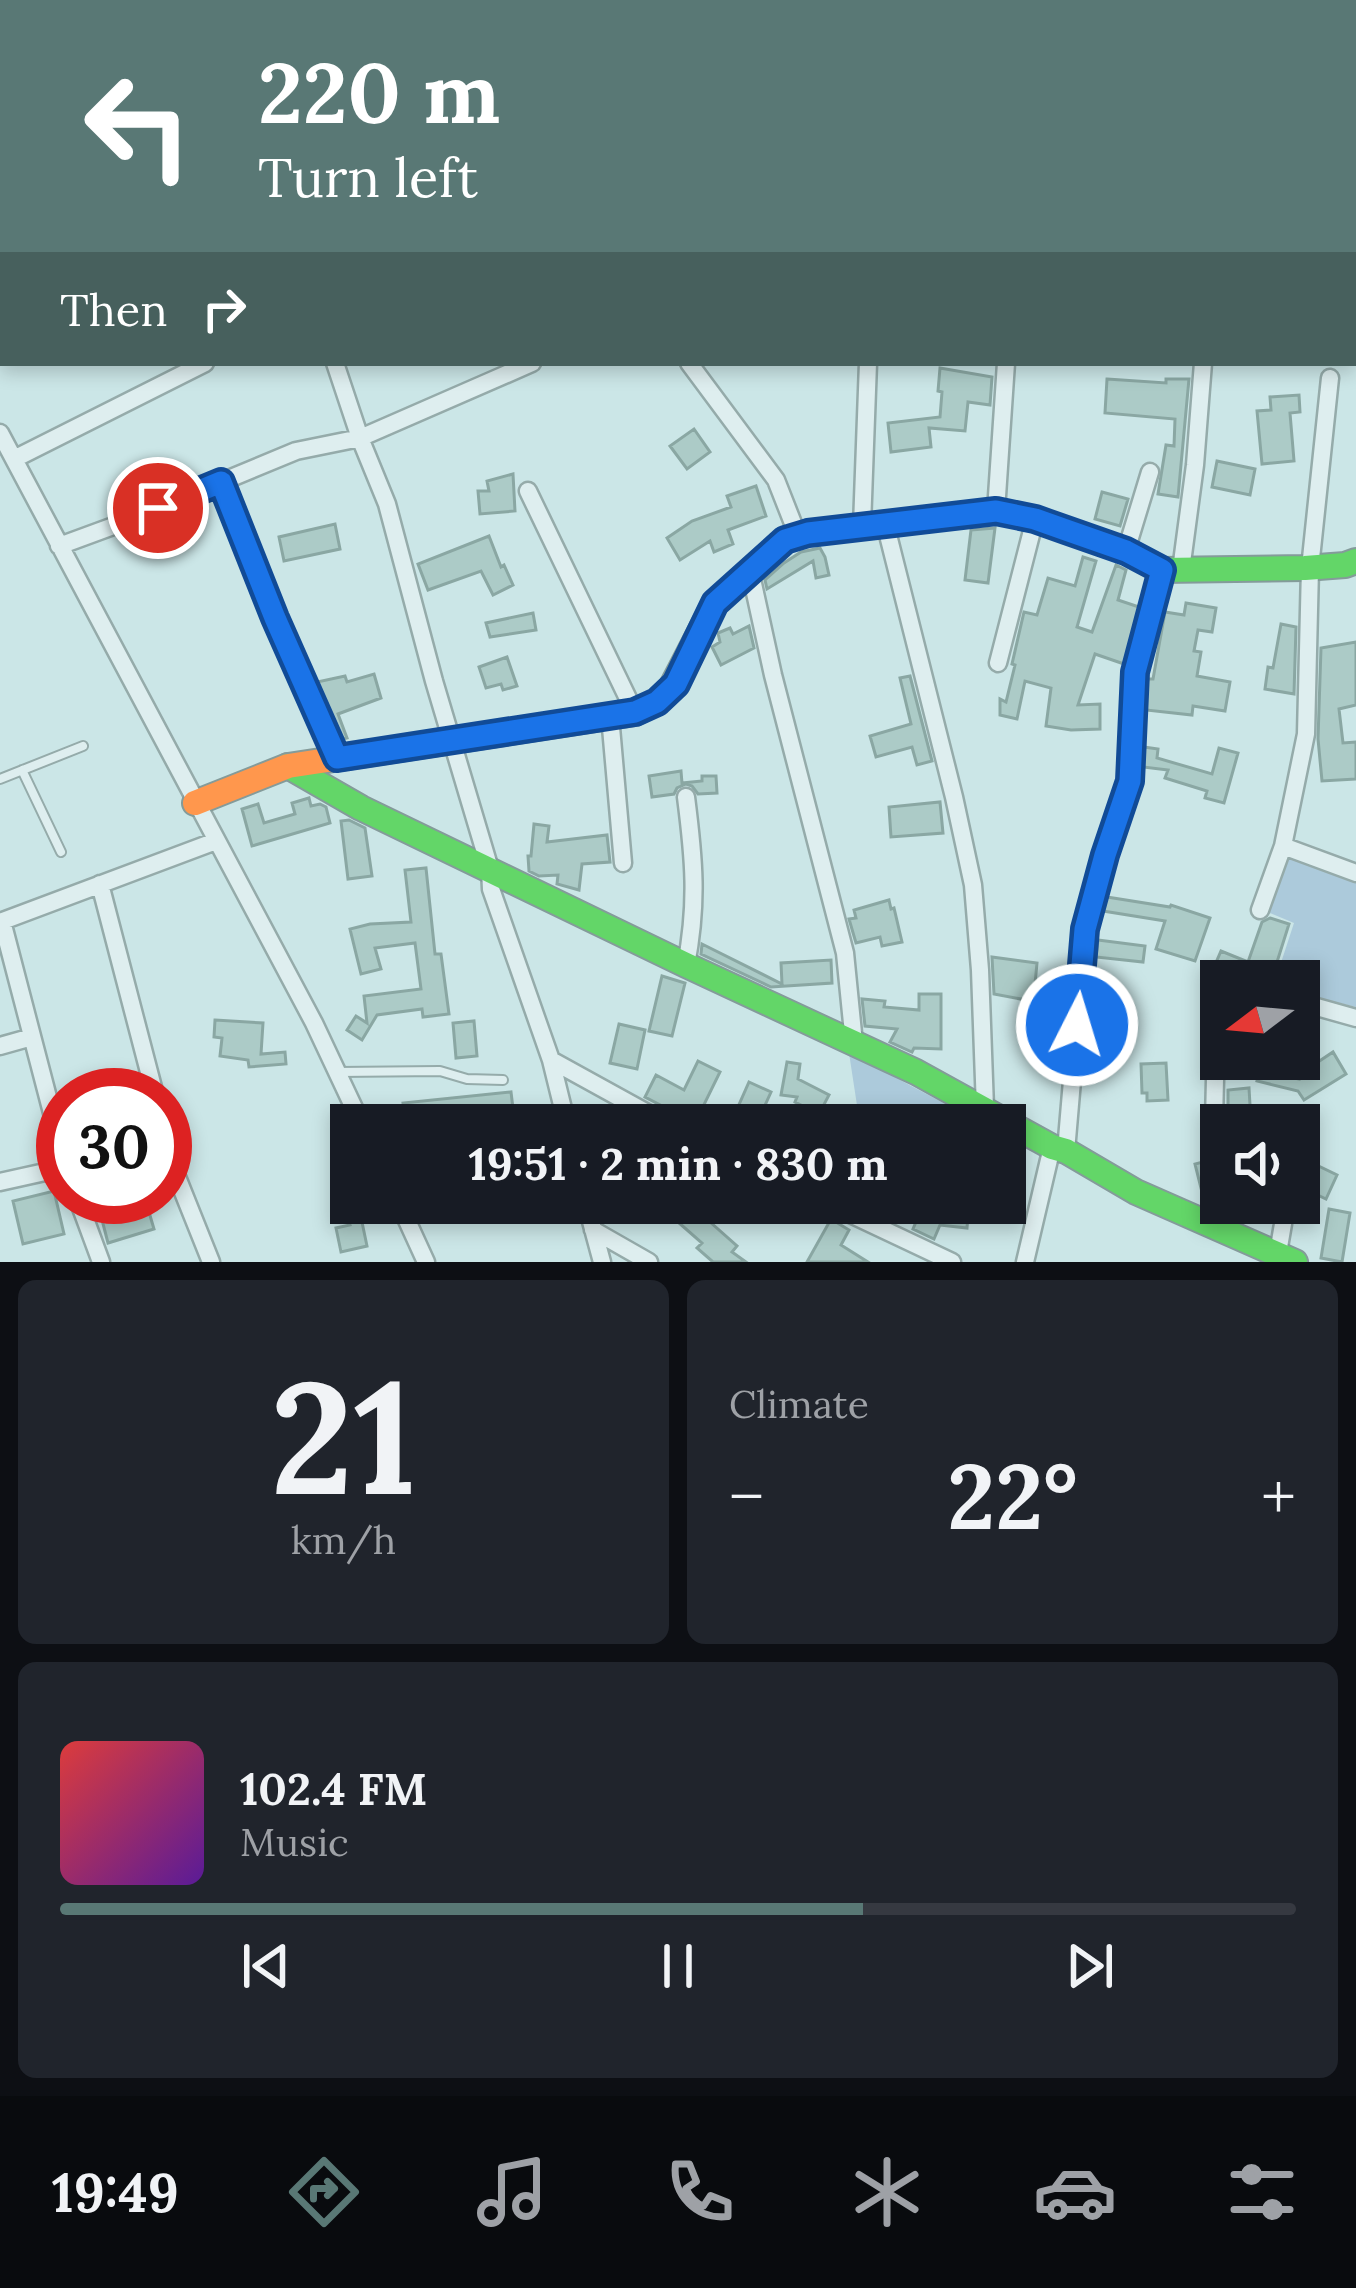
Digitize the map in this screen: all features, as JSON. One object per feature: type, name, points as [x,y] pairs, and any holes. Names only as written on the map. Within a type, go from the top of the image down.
[{"type":"street","points":[[14,459],[200,366]]},
{"type":"street","points":[[336,366],[386,504],[490,869],[490,889],[561,1104]]},
{"type":"street","points":[[59,546],[296,451],[360,438],[525,366]]},
{"type":"street","points":[[691,366],[776,480],[797,536]]},
{"type":"street","points":[[868,366],[874,525],[954,797],[973,885],[985,1104]]},
{"type":"street","points":[[996,511],[1006,366]]},
{"type":"street","points":[[1025,1262],[1059,1149],[1085,929],[1130,781],[1135,672],[1171,570],[1195,465],[1203,366]]},
{"type":"street","points":[[1260,910],[1283,845],[1306,734],[1310,568],[1330,378]]},
{"type":"street","points":[[0,433],[314,1023],[352,1104]]},
{"type":"street","points":[[1126,551],[1150,472]]},
{"type":"street","points":[[221,482],[337,758]]},
{"type":"street","points":[[528,491],[622,714],[623,863]]},
{"type":"street","points":[[195,803],[288,766],[622,714],[657,702],[676,684],[715,603],[785,540],[797,536],[996,511],[1035,519],[1171,570],[1310,568],[1356,561]]},
{"type":"street","points":[[998,663],[1035,519]]},
{"type":"street","points":[[749,570],[844,952],[854,1043]]},
{"type":"street","points":[[288,766],[361,808],[977,1104]]},
{"type":"street","points":[[686,797],[695,866],[686,965]]},
{"type":"street","points":[[40,1068],[1,921],[216,841]]},
{"type":"street","points":[[1283,845],[1356,873]]},
{"type":"street","points":[[100,884],[148,1068]]},
{"type":"street","points":[[1320,1008],[1356,1018]]},
{"type":"street","points":[[0,1046],[32,1037]]},
{"type":"street","points":[[550,1060],[631,1104]]},
{"type":"street","points":[[1026,1131],[1136,1192],[1286,1258],[1283,1224]]},
{"type":"street","points":[[0,1182],[36,1174]]},
{"type":"street","points":[[192,1214],[211,1262]]},
{"type":"street","points":[[87,1224],[100,1262]]},
{"type":"street","points":[[409,1224],[426,1262]]},
{"type":"street","points":[[591,1224],[602,1262]]},
{"type":"street","points":[[871,1224],[952,1262]]},
{"type":"street","points":[[1225,1233],[1227,1224]]},
{"type":"street","points":[[593,1230],[649,1262]]},
{"type":"lane","points":[[0,779],[83,746]]},
{"type":"lane","points":[[22,770],[61,852]]},
{"type":"lane","points":[[337,1072],[440,1071],[467,1079],[503,1080]]},
{"type":"shaded area","points":[[1284,853],[1356,882],[1356,1007],[1320,998],[1320,960],[1282,960],[1294,923],[1265,911]]},
{"type":"shaded area","points":[[849,1053],[945,1104],[857,1104]]},
{"type":"building","points":[[940,368],[992,377],[990,405],[968,402],[965,431],[929,428],[931,447],[891,452],[888,423],[940,417]]},
{"type":"building","points":[[1107,379],[1166,383],[1166,379],[1189,379],[1178,497],[1158,494],[1166,445],[1174,446],[1175,419],[1105,413]]},
{"type":"building","points":[[1299,395],[1300,412],[1290,413],[1294,461],[1262,464],[1257,411],[1271,410],[1270,397]]},
{"type":"building","points":[[694,429],[710,452],[687,469],[670,446]]},
{"type":"building","points":[[1217,461],[1255,469],[1250,495],[1212,487]]},
{"type":"building","points":[[513,474],[515,511],[480,514],[478,491],[489,491],[487,481]]},
{"type":"building","points":[[756,486],[766,516],[728,530],[733,544],[714,552],[710,541],[680,560],[667,538],[692,521],[731,507],[727,496]]},
{"type":"building","points":[[1102,492],[1128,499],[1120,526],[1095,519]]},
{"type":"building","points":[[335,524],[340,549],[284,561],[279,537]]},
{"type":"building","points":[[995,528],[988,583],[965,580],[971,530]]},
{"type":"building","points":[[489,536],[513,585],[493,595],[481,571],[428,590],[418,564]]},
{"type":"building","points":[[820,548],[829,575],[816,578],[813,561],[767,589],[765,580],[784,563],[801,552]]},
{"type":"building","points":[[1083,557],[1096,561],[1077,627],[1092,632],[1116,565],[1126,570],[1118,600],[1139,607],[1124,664],[1095,654],[1078,705],[1100,704],[1100,729],[1046,726],[1051,688],[1025,681],[1017,719],[1000,715],[1000,699],[1006,702],[1024,612],[1037,615],[1048,578],[1075,586]]},
{"type":"building","points":[[1186,603],[1216,608],[1212,632],[1198,630],[1194,651],[1201,652],[1197,676],[1230,682],[1225,711],[1193,706],[1192,715],[1146,710],[1147,679],[1153,679],[1165,612],[1184,615]]},
{"type":"building","points":[[533,613],[536,630],[490,637],[486,623]]},
{"type":"building","points":[[1281,624],[1296,627],[1294,694],[1265,689]]},
{"type":"building","points":[[749,626],[754,648],[721,665],[712,647],[720,642],[718,633],[730,628],[733,634]]},
{"type":"building","points":[[1356,642],[1356,705],[1339,709],[1343,743],[1356,742],[1356,779],[1322,781],[1318,739],[1321,648]]},
{"type":"building","points":[[507,657],[517,686],[486,688],[479,667]]},
{"type":"building","points":[[374,674],[381,698],[338,714],[347,738],[343,739],[317,682],[345,676],[347,682]]},
{"type":"building","points":[[910,676],[932,761],[917,765],[912,747],[876,757],[870,736],[911,724],[900,678]]},
{"type":"building","points":[[1144,747],[1158,749],[1157,758],[1212,774],[1219,748],[1238,753],[1224,803],[1205,798],[1207,791],[1165,778],[1168,770],[1143,767]]},
{"type":"building","points":[[681,771],[682,783],[716,776],[717,793],[698,794],[686,784],[674,794],[652,797],[649,776]]},
{"type":"building","points":[[309,798],[311,806],[326,807],[330,823],[252,846],[242,809],[258,804],[264,823],[295,814],[292,803]]},
{"type":"building","points":[[940,802],[943,833],[891,837],[889,807]]},
{"type":"building","points":[[341,821],[365,828],[372,876],[348,879]]},
{"type":"building","points":[[534,824],[549,826],[547,842],[607,835],[610,862],[582,864],[579,890],[557,884],[558,875],[529,871]]},
{"type":"building","points":[[426,868],[435,954],[441,954],[449,1014],[423,1017],[422,1009],[377,1015],[362,1040],[347,1030],[356,1016],[367,1023],[364,996],[421,989],[415,943],[375,948],[381,969],[361,974],[350,929],[411,922],[405,870]]},
{"type":"building","points":[[1107,897],[1171,905],[1210,918],[1195,961],[1156,949],[1165,921],[1103,911]]},
{"type":"building","points":[[889,900],[902,942],[882,946],[880,937],[856,943],[849,919],[856,918],[854,910]]},
{"type":"building","points":[[1270,918],[1289,924],[1278,960],[1249,960],[1262,922]]},
{"type":"building","points":[[1098,940],[1145,946],[1143,962],[1096,957]]},
{"type":"building","points":[[702,944],[782,984],[781,963],[831,960],[832,983],[771,987],[701,954]]},
{"type":"building","points":[[1221,951],[1243,960],[1217,960]]},
{"type":"building","points":[[992,957],[1037,963],[1035,984],[1066,990],[1063,1007],[994,994]]},
{"type":"building","points":[[662,976],[685,983],[672,1036],[649,1031]]},
{"type":"building","points":[[919,994],[941,994],[941,1049],[914,1048],[912,1052],[890,1042],[897,1029],[865,1026],[862,999],[885,1001],[884,1007],[919,1010]]},
{"type":"building","points":[[215,1020],[263,1023],[261,1054],[285,1052],[286,1064],[249,1067],[248,1060],[220,1056],[222,1038],[214,1037]]},
{"type":"building","points":[[474,1021],[477,1056],[456,1058],[453,1023]]},
{"type":"building","points":[[619,1024],[645,1030],[637,1069],[610,1063]]},
{"type":"building","points":[[1333,1052],[1346,1074],[1304,1100],[1298,1091],[1257,1081],[1320,1080],[1320,1061]]},
{"type":"building","points":[[698,1061],[720,1072],[704,1104],[658,1104],[645,1097],[656,1075],[684,1090]]},
{"type":"building","points":[[787,1062],[800,1064],[798,1079],[829,1095],[824,1104],[799,1104],[797,1097],[781,1095]]},
{"type":"building","points":[[1166,1063],[1168,1100],[1147,1101],[1147,1093],[1142,1093],[1141,1064]]},
{"type":"building","points":[[749,1082],[771,1092],[766,1104],[739,1104]]},
{"type":"building","points":[[1249,1088],[1250,1104],[1228,1104],[1228,1090]]},
{"type":"building","points":[[511,1092],[512,1104],[403,1104]]},
{"type":"building","points":[[1320,1167],[1337,1175],[1326,1199],[1320,1196]]},
{"type":"building","points":[[36,1195],[36,1224],[62,1224],[64,1234],[23,1244],[13,1201]]},
{"type":"building","points":[[1329,1209],[1350,1213],[1342,1262],[1321,1258]]},
{"type":"building","points":[[103,1224],[153,1224],[154,1229],[108,1243]]},
{"type":"building","points":[[362,1224],[367,1246],[341,1252],[336,1228]]},
{"type":"building","points":[[680,1224],[712,1224],[737,1246],[732,1252],[746,1262],[713,1262],[697,1248],[702,1243]]},
{"type":"building","points":[[828,1224],[839,1224],[849,1230],[841,1245],[868,1262],[807,1262]]},
{"type":"building","points":[[915,1224],[967,1224],[967,1228],[940,1225],[934,1239],[913,1229]]},
{"type":"traffic: fast","points":[[671,688],[715,603],[785,540],[808,533],[996,511],[1035,519],[1126,551],[1162,570],[1305,568],[1356,561]]},
{"type":"traffic: fast","points":[[288,766],[361,808],[916,1072],[1136,1192],[1295,1262]]},
{"type":"traffic: slow","points":[[195,803],[288,766],[635,713],[671,688]]},
{"type":"route","points":[[158,508],[221,482],[337,758],[635,712],[657,702],[676,684],[715,603],[785,540],[808,533],[996,511],[1035,519],[1126,551],[1162,570],[1135,672],[1130,781],[1085,929],[1077,1025]]}]
